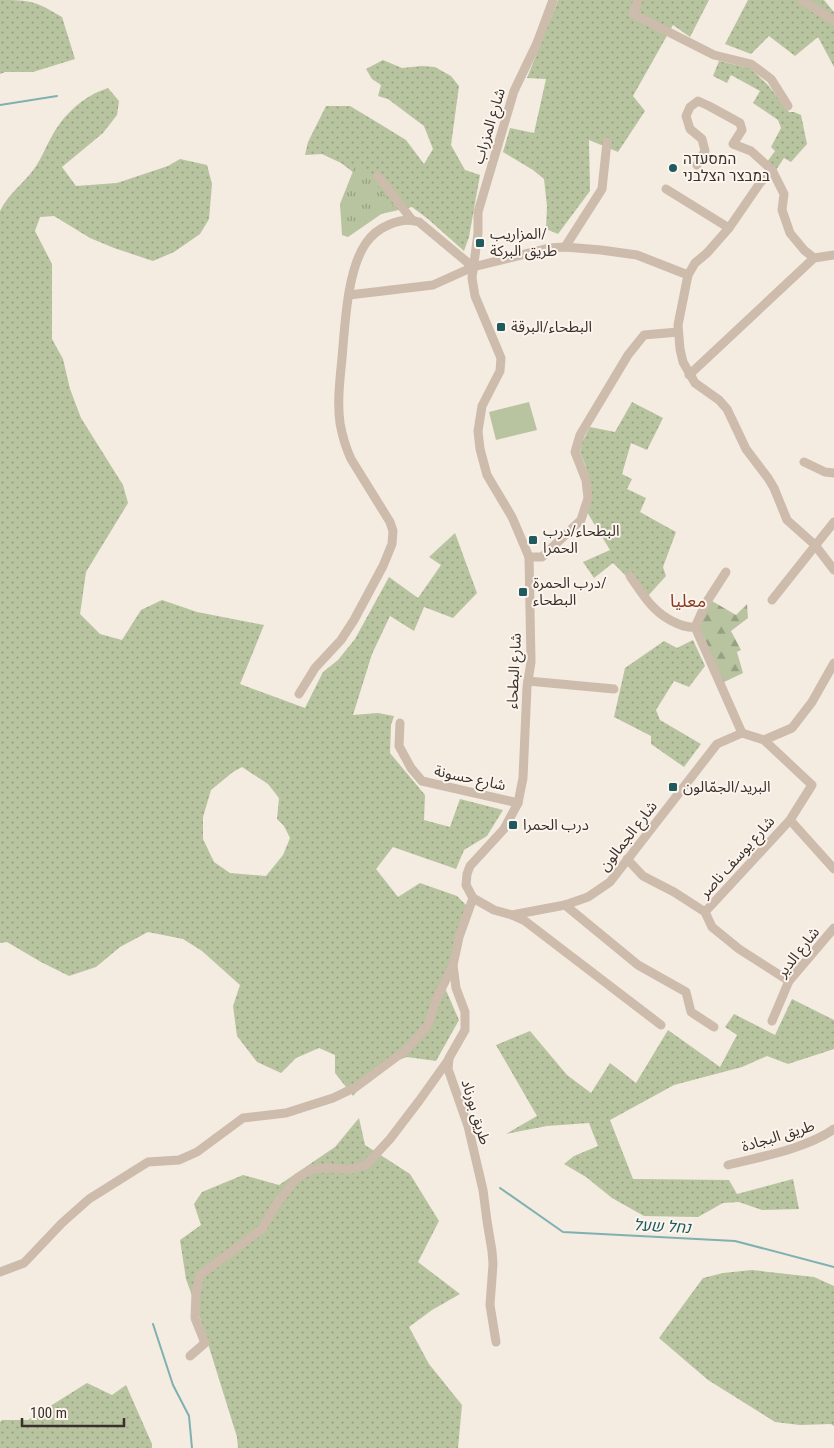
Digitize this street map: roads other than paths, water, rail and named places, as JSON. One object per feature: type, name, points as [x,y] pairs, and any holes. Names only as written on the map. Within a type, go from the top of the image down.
[{"type":"street","name":"شارع المزراب","points":[[473,267],[478,234],[478,212],[498,142],[514,91],[537,43],[553,0]]},
{"type":"street","points":[[638,0],[633,14],[714,55],[751,64],[771,78],[788,106]]},
{"type":"street","points":[[802,0],[834,21]]},
{"type":"street","points":[[697,165],[705,151],[702,139],[690,129],[686,116],[690,107],[698,101],[740,123],[742,130],[733,144],[751,151],[772,170],[784,194],[782,210],[790,234],[814,258]]},
{"type":"street","points":[[565,247],[602,189],[607,142]]},
{"type":"street","points":[[772,170],[760,183],[729,228],[696,263],[688,275],[678,332],[683,362],[689,376],[695,383],[719,400],[727,409],[746,449],[774,488],[787,520],[815,545],[834,570]]},
{"type":"street","points":[[378,176],[412,220]]},
{"type":"street","points":[[666,189],[729,228]]},
{"type":"street","points":[[299,694],[315,668],[341,640],[354,620],[384,566],[392,544],[393,531],[390,522],[346,449],[340,422],[339,393],[346,316],[358,260],[365,244],[379,231],[399,220],[412,220],[419,222],[473,267]]},
{"type":"street","points":[[349,296],[433,285],[473,267],[549,248],[565,247],[638,255],[688,275]]},
{"type":"street","points":[[689,376],[814,258],[834,255]]},
{"type":"street","name":"شارع البطحاء","points":[[473,267],[472,278],[475,296],[501,358],[500,371],[482,406],[478,431],[480,450],[486,475],[512,517],[529,557],[531,662],[528,681],[523,778],[518,803],[504,828],[470,866],[466,885],[473,898]]},
{"type":"street","points":[[529,557],[542,556],[581,520],[588,498],[586,480],[575,452],[580,435],[628,355],[644,335],[678,332]]},
{"type":"street","points":[[804,462],[825,472],[834,473]]},
{"type":"street","points":[[772,600],[834,522]]},
{"type":"street","points":[[726,572],[706,603],[695,627],[742,733],[764,740],[792,728],[812,702],[834,663]]},
{"type":"street","points":[[630,576],[652,606],[663,617],[688,628],[695,627]]},
{"type":"street","points":[[528,681],[614,689]]},
{"type":"street","name":"شارع حسونة","points":[[400,723],[399,746],[411,768],[422,781],[518,803]]},
{"type":"street","name":"شارع الجمالون","points":[[473,898],[494,910],[512,915],[565,906],[588,896],[610,882],[717,744],[742,733]]},
{"type":"street","name":"شارع يوسف ناصر","points":[[706,912],[790,820],[812,785],[764,740]]},
{"type":"street","points":[[790,820],[834,869]]},
{"type":"street","name":"شارع يوسف ناصر","points":[[627,860],[643,876],[706,912],[712,927],[738,949],[789,981]]},
{"type":"street","points":[[0,1272],[24,1262],[88,1199],[148,1162],[180,1160],[197,1152],[243,1118],[286,1113],[333,1098],[356,1087],[407,1048],[428,1025],[436,1000],[453,965],[459,937],[473,898]]},
{"type":"street","points":[[565,906],[638,965],[686,992],[691,1012],[714,1027]]},
{"type":"street","points":[[512,915],[525,921],[661,1025]]},
{"type":"street","name":"شارع الدير","points":[[772,1021],[789,981],[834,928]]},
{"type":"street","points":[[190,1356],[205,1343],[195,1318],[196,1293],[200,1275],[262,1229],[277,1203],[297,1178],[312,1169],[350,1169],[366,1164],[390,1139],[419,1102],[449,1058],[465,1030],[465,1012],[456,988],[453,965]]},
{"type":"street","name":"طريق بورناد","points":[[449,1058],[448,1069],[468,1126],[483,1190],[492,1251],[490,1305],[496,1342]]},
{"type":"street","name":"طريق البجادة","points":[[728,1166],[824,1137],[834,1129]]},
{"type":"waterway","points":[[0,105],[57,96]]},
{"type":"waterway","name":"נחל שעל","points":[[500,1188],[563,1232],[735,1241],[834,1267]]},
{"type":"waterway","points":[[153,1324],[173,1385],[189,1416],[192,1448]]},
{"type":"place","name":"המסעדה במבצר הצלבני","points":[[673,168]]},
{"type":"place","name":"المزاريب/ طريق البركة","points":[[480,243]]},
{"type":"place","name":"البطحاء/البرقة","points":[[501,327]]},
{"type":"place","name":"البطحاء/درب الحمرا","points":[[533,540]]},
{"type":"place","name":"درب الحمرة/ البطحاء","points":[[523,592]]},
{"type":"place","name":"البريد/الجمّالون","points":[[673,787]]},
{"type":"place","name":"درب الحمرا","points":[[513,825]]},
{"type":"district","name":"معليا","points":[[688,600]]}]
